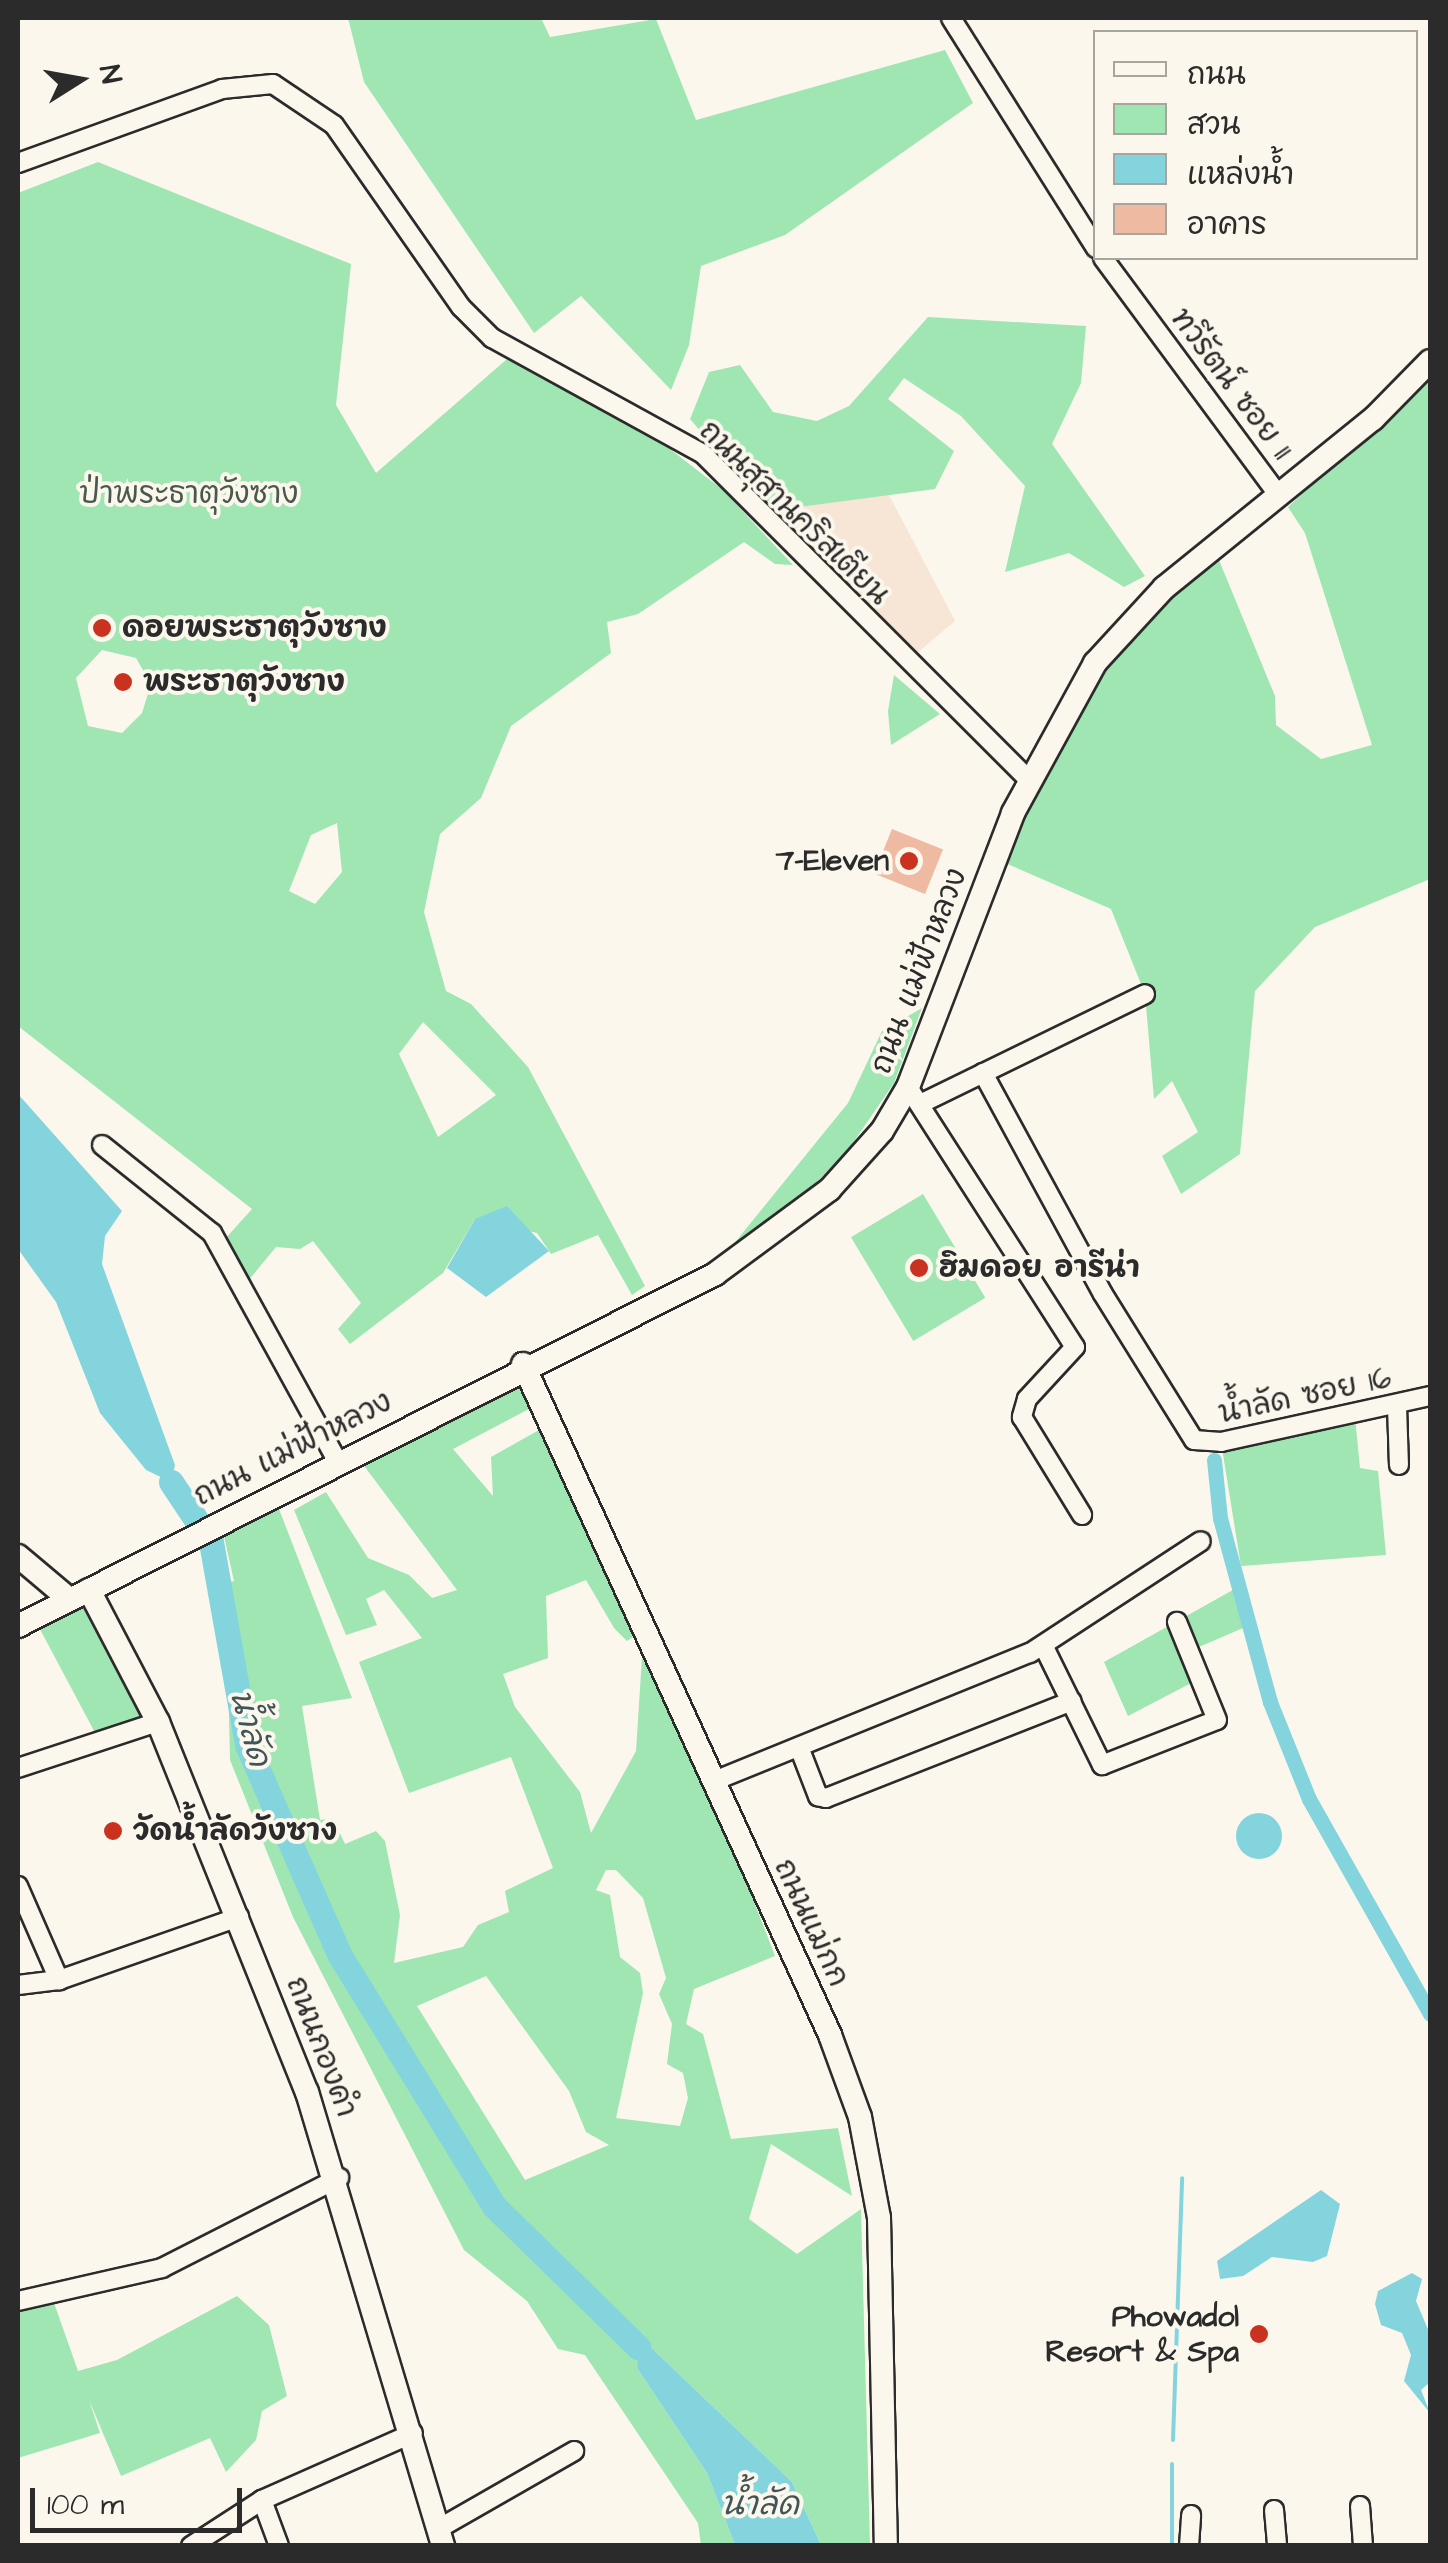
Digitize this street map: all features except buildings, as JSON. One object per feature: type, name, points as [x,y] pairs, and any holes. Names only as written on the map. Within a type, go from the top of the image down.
[{"type":"street","points":[[951,18],[1093,243]]},
{"type":"street","name":"ถนนสุสานคริสเตียน","points":[[18,163],[222,89],[273,84],[334,126],[461,307],[492,338],[703,454],[1029,780]]},
{"type":"street","name":"ทวีรัตน์ ซอย 11","points":[[1104,260],[1279,496]]},
{"type":"street","name":"ถนน แม่ฟ้าหลวง","points":[[18,1626],[523,1364],[689,1287],[772,1237],[868,1149],[915,1095],[1029,780],[1114,638],[1430,361]]},
{"type":"street","points":[[1082,1515],[1022,1417],[1026,1399],[1075,1347],[915,1095],[982,1073],[1145,994]]},
{"type":"street","name":"น้ำลัด ซอย 16","points":[[982,1073],[1103,1294],[1194,1440],[1220,1442],[1430,1398]]},
{"type":"street","points":[[102,1145],[212,1233],[337,1460]]},
{"type":"street","name":"ถนนแม่กก","points":[[523,1364],[830,2035],[867,2142],[884,2316],[886,2546]]},
{"type":"street","points":[[1397,1406],[1399,1465]]},
{"type":"street","points":[[714,1781],[1043,1645],[1202,1541]]},
{"type":"street","points":[[18,1556],[79,1594]]},
{"type":"street","name":"ถนนกองคำ","points":[[79,1594],[158,1722],[338,2178],[440,2537]]},
{"type":"street","points":[[1043,1645],[1102,1765],[1217,1720],[1177,1622]]},
{"type":"street","points":[[799,1747],[818,1796],[826,1798],[1072,1702]]},
{"type":"street","points":[[18,1768],[158,1722]]},
{"type":"street","points":[[18,1886],[59,1980]]},
{"type":"street","points":[[18,1985],[59,1980],[238,1917]]},
{"type":"street","points":[[19,2296],[162,2268],[338,2178]]},
{"type":"street","points":[[191,2546],[262,2500],[413,2433]]},
{"type":"street","points":[[440,2537],[574,2451]]},
{"type":"street","points":[[262,2500],[278,2546]]},
{"type":"street","points":[[1360,2506],[1363,2546]]},
{"type":"street","points":[[1274,2510],[1277,2546]]},
{"type":"street","points":[[1189,2546],[1190,2515]]},
{"type":"shaded area","points":[[888,493],[955,621],[910,659],[769,512]]},
{"type":"green space","points":[[348,18],[541,18],[550,37],[656,19],[696,120],[945,50],[973,103],[785,235],[701,266],[689,345],[671,390],[581,296],[534,333],[364,82]]},
{"type":"green space","name":"ป่าพระธาตุวังซาง","points":[[98,162],[351,264],[336,405],[376,473],[507,359],[627,416],[723,490],[793,565],[775,564],[744,542],[638,614],[607,622],[611,653],[511,726],[481,798],[440,834],[424,912],[446,991],[471,1004],[528,1067],[645,1286],[632,1295],[598,1235],[551,1254],[537,1233],[475,1219],[443,1273],[350,1344],[338,1329],[361,1303],[313,1241],[300,1249],[276,1247],[247,1282],[225,1239],[252,1209],[18,1026],[18,193]],"holes":[[[102,650],[136,658],[151,684],[142,713],[122,733],[88,726],[76,678]],[[337,823],[342,872],[315,904],[289,891],[311,835]],[[423,1022],[496,1095],[438,1137],[399,1054]]]},
{"type":"green space","points":[[928,317],[1086,326],[1081,383],[1052,444],[1145,576],[1124,587],[1069,553],[1005,572],[1025,486],[961,416],[904,378],[888,399],[954,451],[935,489],[769,511],[690,419],[709,372],[740,365],[773,412],[817,421],[849,406]]},
{"type":"green space","points":[[1430,375],[1430,879],[1315,927],[1255,991],[1240,1154],[1181,1194],[1162,1156],[1198,1132],[1172,1081],[1154,1099],[1145,994],[1111,909],[1003,862],[1062,733],[1119,644],[1214,548],[1275,696],[1276,725],[1321,759],[1372,745],[1305,533],[1288,507]]},
{"type":"green space","points":[[894,675],[940,714],[891,745],[888,711]]},
{"type":"green space","points":[[922,1008],[894,1083],[848,1150],[780,1220],[728,1251],[848,1103],[882,1031]]},
{"type":"green space","name":"ฮิมดอย อารีน่า","points":[[923,1194],[985,1298],[913,1341],[851,1237]]},
{"type":"green space","points":[[521,1383],[529,1409],[453,1449],[493,1496],[491,1457],[539,1430],[633,1637],[627,1641],[614,1628],[586,1580],[546,1596],[548,1658],[503,1674],[515,1707],[580,1792],[591,1833],[636,1751],[642,1657],[740,1865],[775,1956],[694,1989],[686,2024],[703,2034],[731,2139],[838,2128],[852,2196],[771,2144],[749,2219],[797,2254],[861,2209],[870,2545],[821,2545],[792,2482],[640,2337],[637,2368],[707,2473],[735,2545],[701,2545],[698,2523],[585,2355],[558,2349],[527,2301],[464,2250],[293,1917],[230,1760],[228,1672],[211,1584],[234,1581],[223,1532],[279,1509],[352,1698],[302,1706],[320,1820],[333,1818],[345,1844],[376,1831],[385,1841],[400,1915],[394,1963],[463,1947],[478,1925],[509,1912],[505,1891],[553,1868],[511,1757],[409,1793],[359,1662],[422,1638],[384,1590],[366,1599],[377,1625],[346,1635],[294,1510],[326,1492],[368,1558],[409,1575],[432,1598],[457,1590],[359,1459]],"holes":[[[606,1870],[616,1870],[643,1898],[666,1978],[659,1994],[672,2024],[667,2064],[683,2073],[688,2098],[680,2126],[616,2118],[643,1993],[640,1973],[620,1957],[610,1895],[596,1890]],[[486,1976],[569,2091],[586,2132],[609,2145],[525,2180],[417,2006]]]},
{"type":"green space","points":[[1355,1417],[1360,1468],[1378,1471],[1386,1555],[1241,1566],[1221,1442]]},
{"type":"green space","points":[[1240,1586],[1250,1625],[1185,1653],[1195,1681],[1128,1716],[1104,1662]]},
{"type":"green space","points":[[82,1606],[143,1720],[100,1742],[40,1629]]},
{"type":"green space","points":[[237,2296],[269,2325],[287,2396],[262,2411],[256,2440],[226,2472],[210,2438],[121,2476],[89,2400],[100,2433],[18,2458],[18,2309],[53,2300],[78,2371],[117,2360]]},
{"type":"water","points":[[18,1094],[122,1211],[105,1236],[102,1264],[175,1465],[171,1482],[146,1470],[100,1413],[56,1302],[18,1249]]},
{"type":"water","points":[[507,1206],[549,1251],[486,1297],[447,1268],[475,1219]]},
{"type":"water","points":[[1259,1813],[1275,1820],[1282,1836],[1275,1852],[1259,1859],[1243,1852],[1236,1836],[1243,1820]]},
{"type":"water","points":[[1321,2190],[1340,2204],[1327,2256],[1313,2262],[1272,2257],[1243,2276],[1220,2279],[1217,2261]]},
{"type":"water","points":[[1412,2273],[1422,2279],[1416,2301],[1430,2334],[1430,2382],[1421,2390],[1430,2413],[1404,2381],[1411,2355],[1402,2333],[1381,2325],[1375,2304],[1378,2291]]},
{"type":"water","name":"น้ำลัด","points":[[639,2336],[792,2482],[821,2545],[735,2545],[707,2473],[637,2368]]},
{"type":"waterway","points":[[1214,1460],[1220,1518],[1270,1702],[1309,1799],[1430,2014]]},
{"type":"waterway","name":"น้ำลัด","points":[[171,1482],[211,1542],[247,1745],[339,1954],[494,2206],[638,2347]]},
{"type":"waterway","points":[[1173,2440],[1182,2178]]},
{"type":"waterway","points":[[1172,2464],[1172,2546]]},
{"type":"place","name":"ดอยพระธาตุวังซาง","points":[[102,628]]},
{"type":"place","name":"พระธาตุวังซาง","points":[[123,682]]},
{"type":"place","name":"7-Eleven","points":[[909,861]]},
{"type":"place","name":"ฮิมดอย อารีน่า","points":[[919,1268]]},
{"type":"place","name":"วัดน้ำลัดวังซาง","points":[[113,1831]]},
{"type":"place","name":"Phowadol Resort & Spa","points":[[1259,2334]]}]
